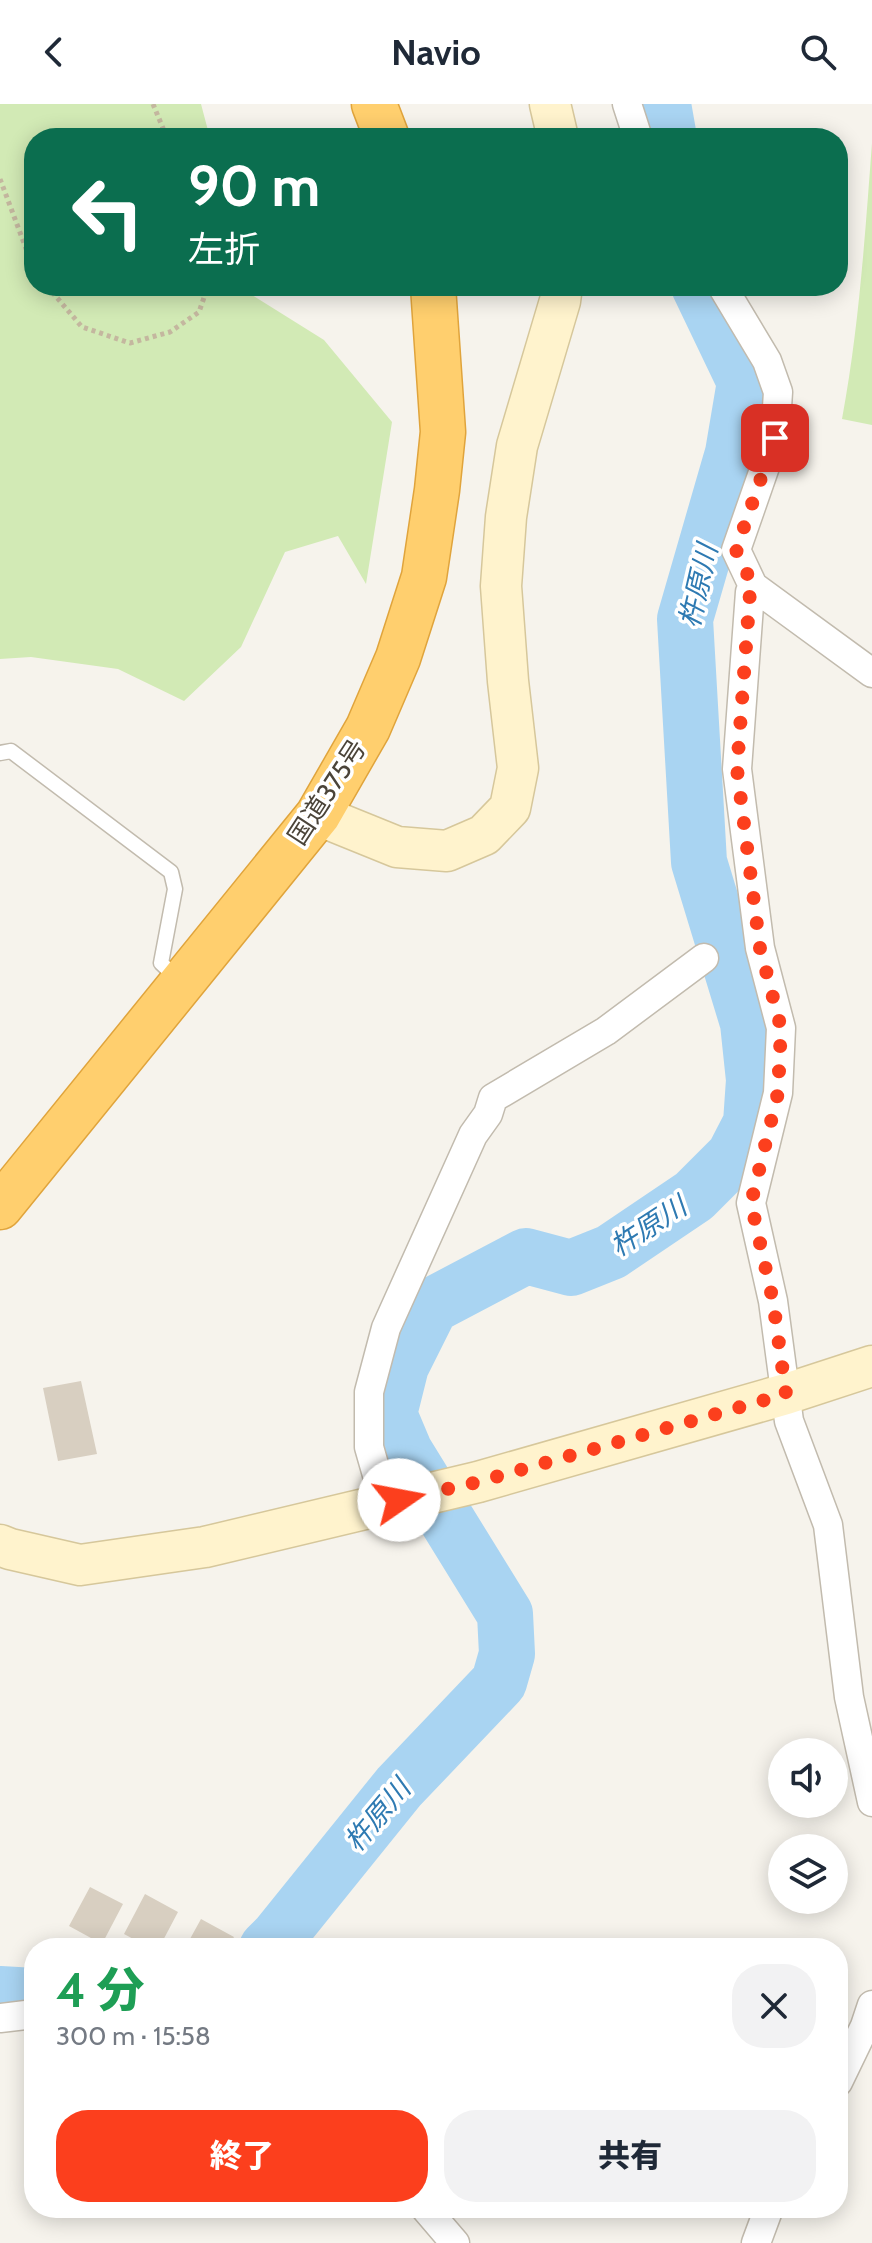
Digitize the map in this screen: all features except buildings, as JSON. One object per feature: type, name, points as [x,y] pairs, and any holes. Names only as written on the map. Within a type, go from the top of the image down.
[{"type":"highway","points":[[374,104],[383,128]]},
{"type":"highway","name":"国道375号","points":[[0,1207],[318,815],[368,728],[398,658],[424,577],[443,432],[434,296]]},
{"type":"street","points":[[550,104],[556,128]]},
{"type":"street","points":[[627,104],[635,128]]},
{"type":"street","points":[[318,815],[397,847],[447,851],[484,835],[510,808],[518,768],[501,586],[506,517],[517,446],[561,296]]},
{"type":"street","points":[[728,296],[767,361],[778,392],[775,438],[736,550],[753,586],[872,673]]},
{"type":"street","points":[[753,586],[750,592],[737,769],[760,948],[781,1028],[778,1093],[751,1203],[773,1301],[789,1421],[828,1525],[849,1697],[872,1802]]},
{"type":"street","points":[[392,1501],[369,1447],[369,1392],[386,1328],[473,1135],[488,1114],[493,1098],[606,1031],[704,958]]},
{"type":"street","points":[[0,1545],[80,1565],[205,1547],[478,1482],[786,1394],[872,1366]]},
{"type":"street","points":[[848,2061],[872,2005]]},
{"type":"street","points":[[0,2018],[24,2015]]},
{"type":"street","points":[[434,2218],[455,2243]]},
{"type":"street","points":[[756,2243],[765,2218]]},
{"type":"lane","points":[[0,753],[11,751],[171,872],[175,889],[161,963],[183,984]]},
{"type":"path","points":[[153,104],[163,128]]},
{"type":"path","points":[[0,179],[24,243]]},
{"type":"path","points":[[56,296],[82,327],[130,343],[170,332],[199,312],[205,296]]},
{"type":"green space","points":[[0,104],[201,104],[207,128],[24,128],[24,296],[254,296],[324,340],[392,422],[366,584],[338,536],[285,552],[241,647],[184,701],[118,669],[31,657],[0,659]]},
{"type":"green space","points":[[872,143],[872,425],[842,419],[857,316]]},
{"type":"waterway","name":"杵原川","points":[[663,104],[667,128]]},
{"type":"waterway","name":"杵原川","points":[[277,1938],[399,1787],[499,1682],[507,1654],[505,1614],[405,1452],[389,1414],[401,1366],[431,1306],[526,1256],[571,1268],[611,1252],[694,1196],[734,1156],[751,1123],[754,1080],[748,1023],[699,862],[685,619],[733,453],[745,382],[704,296]]},
{"type":"waterway","name":"杵原川","points":[[0,1994],[24,1995]]},
{"type":"route","points":[[399,1500],[478,1482],[786,1394],[773,1301],[751,1203],[778,1093],[781,1028],[760,948],[737,769],[750,592],[753,586],[736,550],[775,438]]}]
